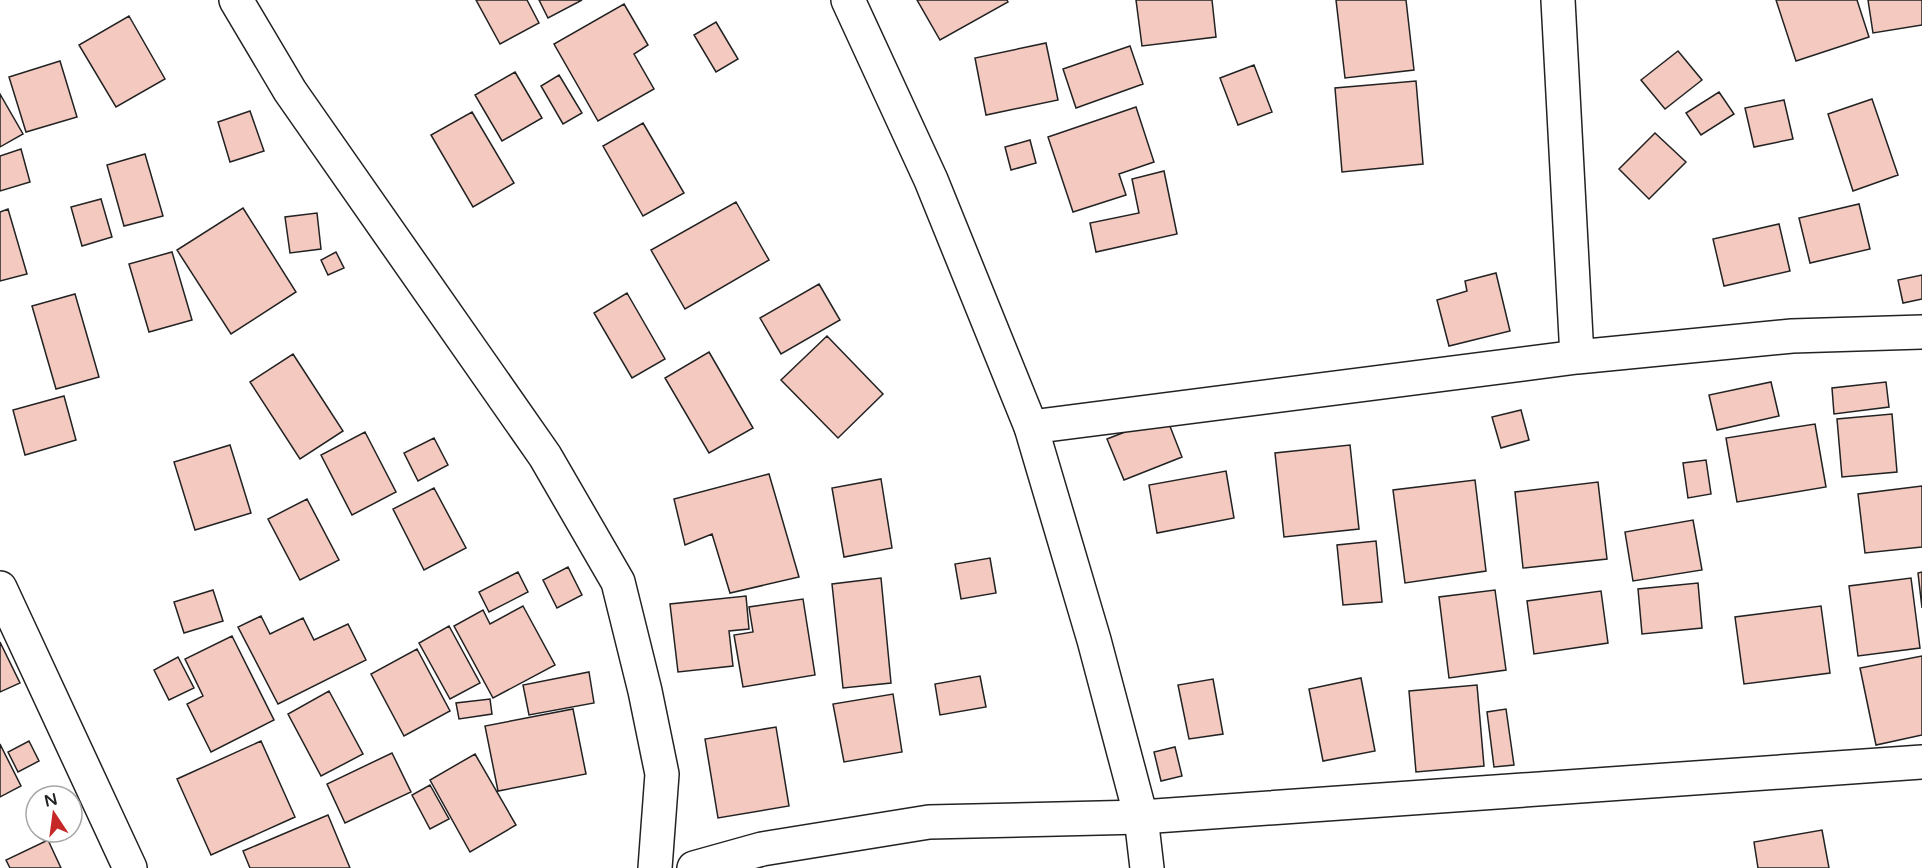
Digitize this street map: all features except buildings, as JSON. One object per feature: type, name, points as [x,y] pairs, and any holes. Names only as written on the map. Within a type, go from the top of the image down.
[{"type":"street","points":[[236,0],[290,91],[545,456],[618,582],[645,691],[662,774],[655,868]]},
{"type":"street","points":[[848,0],[931,180],[1031,427],[1094,640],[1141,817],[1148,868]]},
{"type":"street","points":[[1558,0],[1577,357]]},
{"type":"street","points":[[1031,427],[1577,357],[1791,336],[1922,332]]},
{"type":"street","points":[[0,588],[130,868]]},
{"type":"street","points":[[694,868],[762,849],[929,822],[1141,817],[1922,762]]}]
